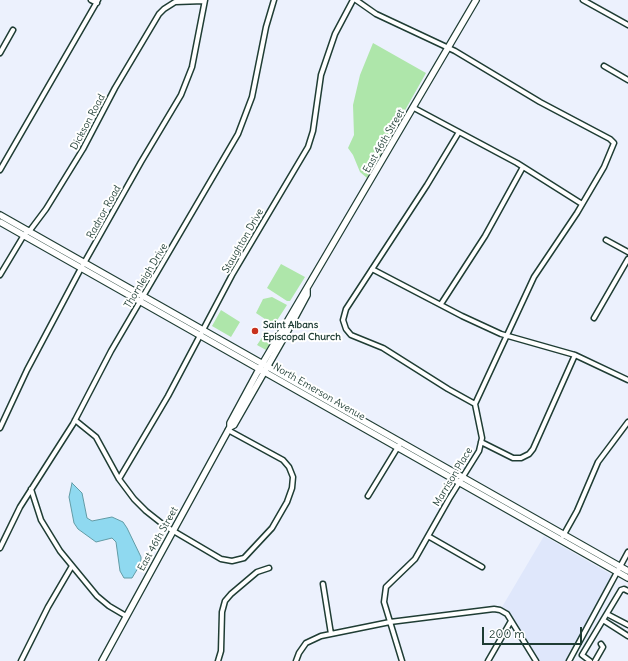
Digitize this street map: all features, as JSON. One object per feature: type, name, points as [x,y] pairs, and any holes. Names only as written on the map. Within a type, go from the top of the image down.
[{"type":"main road","name":"East 46th Street","points":[[102,661],[229,428],[234,425],[304,293],[308,290],[476,0]]},
{"type":"main road","name":"North Emerson Avenue","points":[[0,215],[30,231],[83,265]]},
{"type":"main road","name":"North Emerson Avenue","points":[[0,222],[24,236],[83,265],[401,442],[461,479],[618,569],[628,578]]},
{"type":"main road","name":"North Emerson Avenue","points":[[264,367],[398,447],[461,479]]},
{"type":"main road","name":"North Emerson Avenue","points":[[618,569],[628,571]]},
{"type":"street","points":[[0,170],[97,1],[91,0]]},
{"type":"street","name":"Thornleigh Drive","points":[[0,548],[14,518],[31,489],[53,458],[75,420],[104,364],[189,220],[242,125],[252,97],[266,27],[274,0]]},
{"type":"street","points":[[354,0],[382,17],[449,48],[534,98],[610,139],[614,143],[612,152],[582,204],[534,277],[475,404],[481,442]]},
{"type":"street","name":"Staughton Drive","points":[[119,480],[163,406],[201,332],[308,147],[313,131],[321,75],[335,34],[354,0]]},
{"type":"street","points":[[584,0],[628,25]]},
{"type":"street","name":"Dickson Road","points":[[0,275],[24,236],[30,231],[46,209],[83,149],[115,88],[159,15],[167,7],[176,2],[204,1]]},
{"type":"street","name":"Radnor Road","points":[[0,428],[27,370],[83,265],[186,86],[192,66],[204,1]]},
{"type":"street","points":[[0,53],[13,30]]},
{"type":"street","points":[[604,66],[628,80]]},
{"type":"street","points":[[414,108],[523,167],[582,204]]},
{"type":"street","points":[[460,132],[345,310],[343,318],[344,326],[352,336],[383,348],[448,389],[475,404]]},
{"type":"street","points":[[441,304],[485,236],[523,167]]},
{"type":"street","points":[[606,240],[628,252]]},
{"type":"street","points":[[594,318],[628,259]]},
{"type":"street","points":[[372,269],[467,318],[507,335],[575,355],[628,380]]},
{"type":"street","name":"Marrison Place","points":[[402,661],[383,600],[386,587],[412,563],[479,451],[481,442],[513,458],[521,458],[529,454],[544,427],[575,355]]},
{"type":"street","points":[[75,420],[90,430],[97,439],[119,480],[142,508],[173,530],[221,559],[235,561],[244,558],[262,540],[282,512],[293,483],[289,466],[282,459],[229,428]]},
{"type":"street","points":[[563,537],[577,511],[598,462],[628,422]]},
{"type":"street","points":[[368,496],[401,442]]},
{"type":"street","points":[[31,489],[36,507],[56,546],[100,598],[126,616]]},
{"type":"street","points":[[428,536],[482,567]]},
{"type":"street","points":[[569,661],[628,552]]},
{"type":"street","points":[[21,661],[48,607],[72,566]]},
{"type":"street","points":[[218,661],[221,651],[222,612],[225,601],[232,593],[258,572],[269,568]]},
{"type":"street","points":[[323,584],[331,634]]},
{"type":"street","points":[[590,661],[582,656],[621,590],[624,589],[628,591]]},
{"type":"street","points":[[296,661],[299,653],[306,643],[317,637],[390,622],[494,609],[503,611],[536,661]]},
{"type":"street","points":[[595,612],[628,625]]},
{"type":"street","points":[[605,617],[628,636]]},
{"type":"street","points":[[488,661],[511,621]]},
{"type":"street","points":[[595,661],[603,647],[601,644]]},
{"type":"shaded area","points":[[544,536],[612,575],[566,661],[539,661],[507,610],[502,607]]},
{"type":"green space","points":[[373,43],[426,73],[367,178],[360,172],[353,155],[348,148],[354,135],[353,105],[360,75]]},
{"type":"green space","points":[[281,264],[305,277],[290,301],[287,301],[267,288]]},
{"type":"green space","points":[[272,297],[287,305],[276,322],[271,323],[256,313],[263,299]]},
{"type":"green space","points":[[221,310],[240,322],[231,337],[212,326]]},
{"type":"green space","points":[[263,336],[272,341],[266,350],[257,345]]},
{"type":"water","points":[[72,483],[82,493],[87,518],[92,521],[112,517],[123,522],[127,528],[141,557],[141,563],[132,578],[124,578],[120,571],[116,542],[112,538],[96,542],[78,529],[74,523],[69,497]]},
{"type":"place","name":"Saint Albans Episcopal Church","points":[[255,331]]}]
